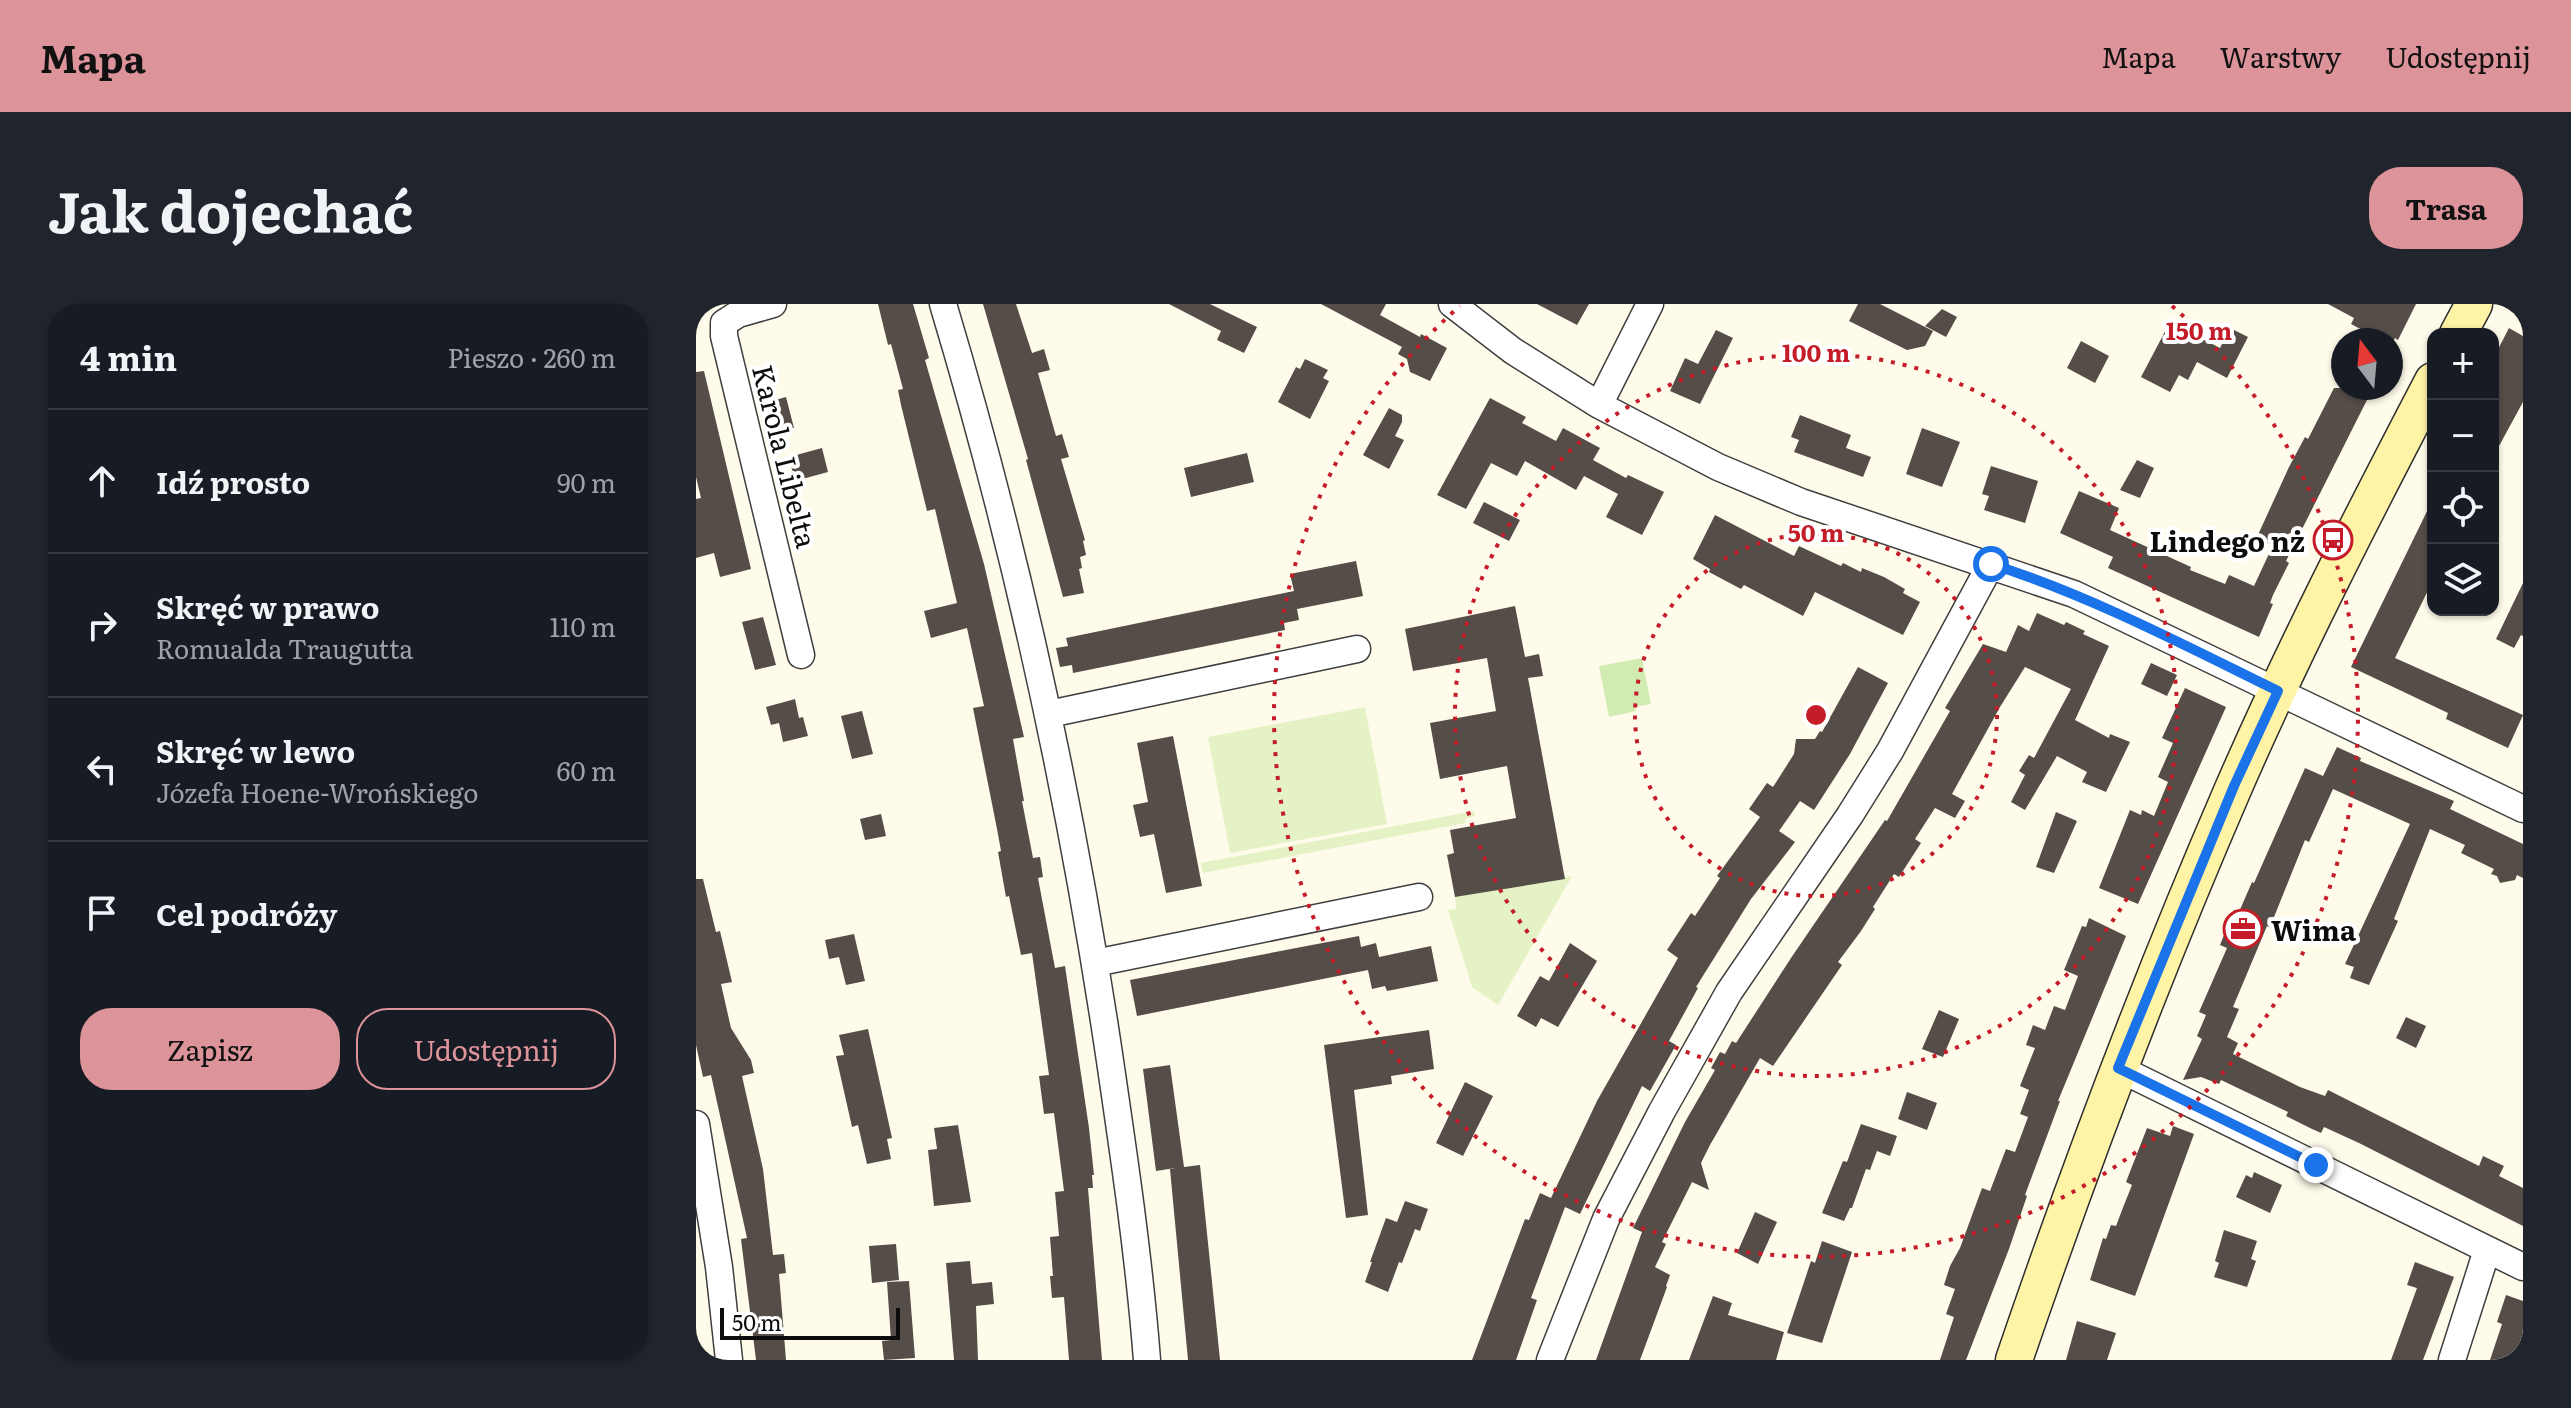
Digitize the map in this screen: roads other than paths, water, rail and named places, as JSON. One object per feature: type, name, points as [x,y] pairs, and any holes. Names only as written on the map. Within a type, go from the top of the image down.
[{"type":"street","name":"Karola Libelta","points":[[773,304],[738,314],[724,323],[724,336],[801,655]]},
{"type":"street","points":[[943,304],[990,464],[1049,714],[1079,862],[1130,1195],[1147,1360]]},
{"type":"street","points":[[1452,304],[1513,351],[1599,405],[1718,467],[1801,502],[2036,579],[2110,609],[2523,809]]},
{"type":"street","points":[[1599,405],[1650,304]]},
{"type":"street","points":[[2461,328],[2474,304]]},
{"type":"street","points":[[2014,1360],[2118,1068],[2229,799],[2278,691],[2427,393]]},
{"type":"street","points":[[1550,1360],[1606,1219],[1662,1111],[1736,981],[1802,887],[1890,751],[1991,564]]},
{"type":"street","points":[[1049,714],[1357,649]]},
{"type":"street","points":[[1095,963],[1419,897]]},
{"type":"street","points":[[2118,1068],[2523,1267]]},
{"type":"street","points":[[696,1124],[719,1267],[729,1360]]},
{"type":"street","points":[[2452,1360],[2487,1250]]},
{"type":"place","name":"Lindego nż","points":[[2333,540]]},
{"type":"place","name":"Wima","points":[[2243,929]]}]
